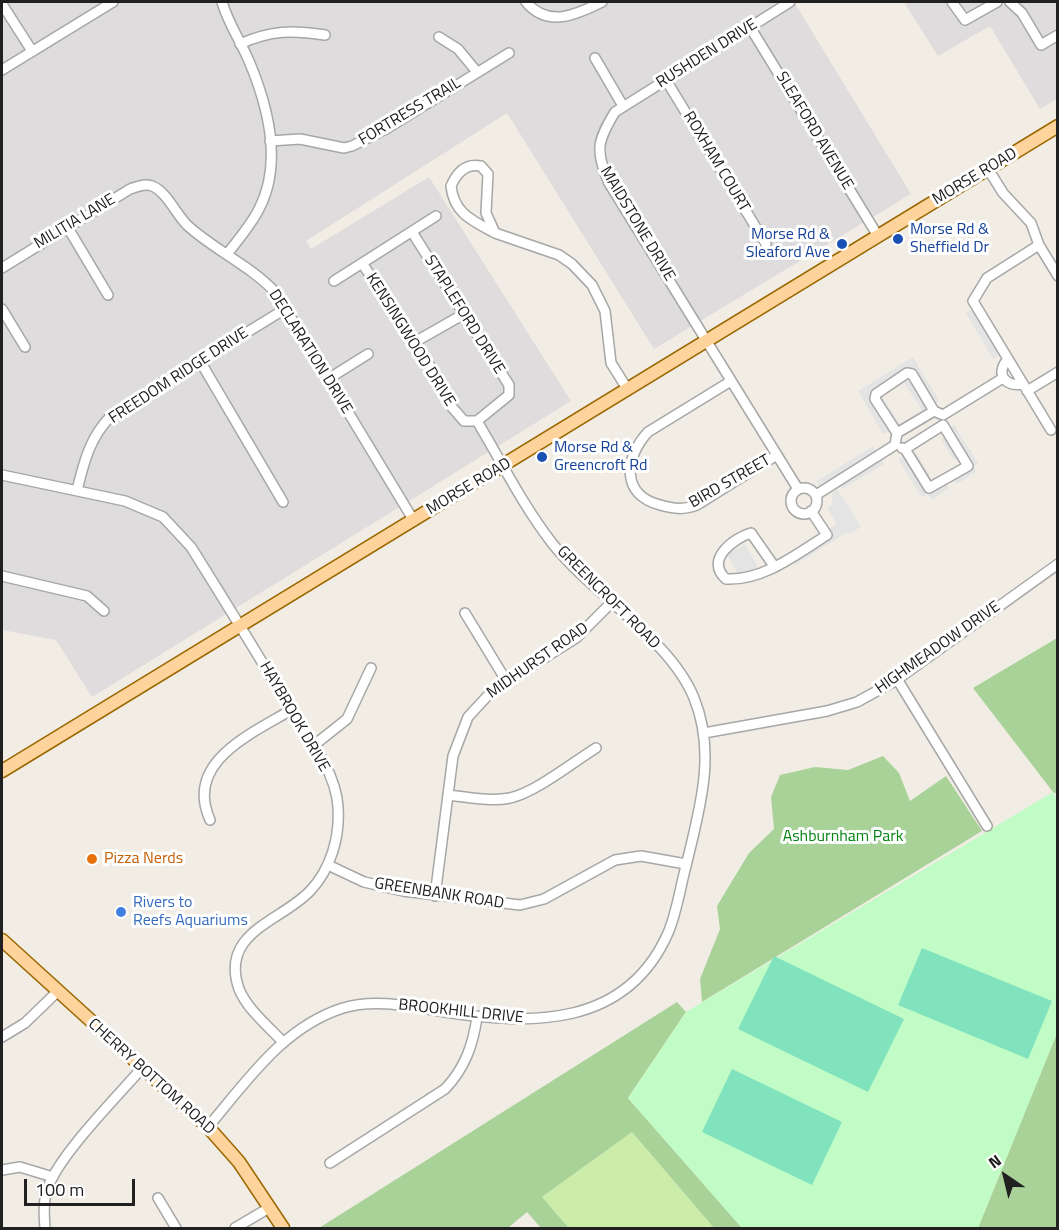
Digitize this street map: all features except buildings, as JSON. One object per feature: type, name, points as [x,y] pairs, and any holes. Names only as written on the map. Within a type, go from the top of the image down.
[{"type":"main road","name":"MORSE ROAD","points":[[2,771],[1058,126]]},
{"type":"main road","name":"CHERRY BOTTOM ROAD","points":[[2,940],[208,1127],[239,1162],[283,1228]]},
{"type":"street","points":[[2,70],[113,2]]},
{"type":"street","points":[[222,2],[226,18],[255,80],[270,141],[272,159],[267,190],[259,209],[227,254]]},
{"type":"street","points":[[525,2],[537,13],[562,18],[577,15],[602,2]]},
{"type":"street","name":"RUSHDEN DRIVE","points":[[623,106],[790,2]]},
{"type":"street","points":[[952,2],[965,20],[997,2]]},
{"type":"street","points":[[1010,2],[1022,14],[1041,45],[1058,35]]},
{"type":"street","points":[[2,4],[32,51]]},
{"type":"street","name":"SLEAFORD AVENUE","points":[[750,27],[878,236]]},
{"type":"street","points":[[240,44],[290,30],[325,35]]},
{"type":"street","points":[[438,37],[458,49],[477,72]]},
{"type":"street","name":"FORTRESS TRAIL","points":[[270,141],[300,139],[344,148],[352,146],[386,129],[509,53]]},
{"type":"street","points":[[595,58],[623,106]]},
{"type":"street","name":"ROXHAM COURT","points":[[666,80],[766,244]]},
{"type":"street","name":"MAIDSTONE DRIVE","points":[[623,106],[615,112],[600,136],[599,161],[609,183],[798,489]]},
{"type":"street","points":[[495,233],[486,213],[488,174],[481,166],[469,166],[458,173],[451,186],[454,200],[467,219],[495,233],[559,255],[587,279],[605,311],[611,363],[628,390]]},
{"type":"street","points":[[988,169],[1003,193],[1019,207],[1031,223],[1039,245],[1058,276]]},
{"type":"street","name":"MILITIA LANE","points":[[2,267],[130,189],[142,185],[152,186]]},
{"type":"street","name":"DECLARATION DRIVE","points":[[152,186],[158,190],[186,224],[262,279],[285,309],[414,521]]},
{"type":"street","points":[[334,281],[436,216]]},
{"type":"street","points":[[68,228],[108,296]]},
{"type":"street","name":"STAPLEFORD DRIVE","points":[[412,232],[510,391],[505,399],[477,421]]},
{"type":"street","points":[[1039,245],[987,278],[973,301],[1051,430]]},
{"type":"street","name":"KENSINGWOOD DRIVE","points":[[362,263],[440,381],[451,406],[464,421],[477,421]]},
{"type":"street","points":[[2,309],[25,347]]},
{"type":"street","name":"FREEDOM RIDGE DRIVE","points":[[77,490],[85,458],[99,429],[111,416],[285,309]]},
{"type":"street","points":[[413,343],[464,314]]},
{"type":"street","points":[[328,379],[368,354]]},
{"type":"street","points":[[1007,360],[1001,372],[1003,378],[1015,385],[1025,387],[1058,372]]},
{"type":"street","points":[[200,361],[283,502]]},
{"type":"street","points":[[816,495],[895,445],[897,433],[875,399],[878,391],[907,373],[912,374],[939,413],[968,466],[930,488],[905,449],[895,445]]},
{"type":"street","points":[[897,433],[1003,378]]},
{"type":"street","name":"BIRD STREET","points":[[731,381],[648,432],[639,442],[630,479],[635,492],[646,501],[685,509],[697,505],[777,455]]},
{"type":"street","points":[[477,421],[504,466]]},
{"type":"street","points":[[905,449],[944,425]]},
{"type":"street","name":"GREENCROFT ROAD","points":[[504,466],[552,542],[668,657],[693,697],[704,733]]},
{"type":"street","name":"HAYBROOK DRIVE","points":[[2,475],[125,501],[163,517],[191,547],[313,746],[332,784],[338,804],[337,839],[328,865],[318,882],[302,899],[255,929],[247,938],[238,958],[236,973],[240,990],[249,1006],[282,1041]]},
{"type":"street","points":[[806,488],[816,495],[817,502],[811,511],[799,513],[793,507],[791,500],[798,489],[806,488]]},
{"type":"street","points":[[774,566],[751,533],[724,548],[720,558],[721,573],[726,579],[753,578],[774,566],[826,535],[811,511]]},
{"type":"street","name":"HIGHMEADOW DRIVE","points":[[704,733],[835,710],[857,702],[897,680],[1058,564]]},
{"type":"street","points":[[2,576],[87,596],[104,611]]},
{"type":"street","name":"MIDHURST ROAD","points":[[435,896],[453,756],[468,717],[487,696],[576,638],[611,603]]},
{"type":"street","points":[[465,613],[507,682]]},
{"type":"street","points":[[313,746],[347,719],[371,668]]},
{"type":"street","points":[[897,680],[987,826]]},
{"type":"street","points":[[210,820],[205,809],[204,796],[211,767],[228,748],[291,710]]},
{"type":"street","name":"BROOKHILL DRIVE","points":[[208,1127],[282,1041],[316,1019],[353,1006],[394,1004],[477,1017],[535,1020],[556,1018],[587,1009],[618,993],[643,969],[668,932],[703,798],[704,733]]},
{"type":"street","points":[[448,795],[484,799],[510,798],[529,790],[596,748]]},
{"type":"street","name":"GREENBANK ROAD","points":[[328,865],[364,882],[435,896],[520,905],[544,899],[615,860],[641,856],[686,864]]},
{"type":"street","points":[[2,1037],[25,1023],[57,992]]},
{"type":"street","points":[[330,1163],[445,1089],[455,1079],[467,1059],[477,1017]]},
{"type":"street","points":[[45,1228],[45,1199],[53,1177],[69,1153],[142,1068]]},
{"type":"street","points":[[2,1170],[20,1167],[53,1177]]},
{"type":"street","points":[[158,1198],[177,1228]]},
{"type":"street","points":[[235,1228],[269,1208]]},
{"type":"shaded area","points":[[2,2],[103,2],[2,64]]},
{"type":"shaded area","points":[[121,2],[794,2],[911,194],[654,349],[507,113],[306,241],[311,249],[429,177],[571,401],[92,697],[56,640],[2,630],[2,75]]},
{"type":"shaded area","points":[[904,2],[1057,2],[1057,99],[1040,109],[990,26],[938,56]]},
{"type":"shaded area","points":[[972,309],[1000,355],[993,359],[966,313]]},
{"type":"shaded area","points":[[913,357],[939,401],[923,412],[903,381],[881,394],[901,427],[883,434],[858,391]]},
{"type":"shaded area","points":[[954,425],[978,463],[973,467],[976,472],[957,484],[954,479],[946,483],[949,488],[932,500],[928,494],[922,497],[898,459],[910,452],[912,456],[916,453],[930,475],[927,477],[931,484],[962,464],[959,458],[954,460],[941,439],[946,436],[943,431]]},
{"type":"shaded area","points":[[873,446],[884,464],[842,489],[839,484],[820,488],[817,481]]},
{"type":"shaded area","points":[[837,489],[861,527],[849,534],[847,532],[795,565],[788,553],[837,524],[827,508],[832,505],[832,493]]},
{"type":"shaded area","points":[[745,544],[758,567],[740,578],[727,554]]},
{"type":"green space","points":[[1057,638],[1057,794],[1053,792],[973,688]]},
{"type":"green space","name":"Ashburnham Park","points":[[883,756],[899,773],[910,801],[946,776],[982,831],[702,1002],[700,979],[720,929],[717,906],[749,853],[774,829],[771,797],[780,775],[815,767],[848,770]]},
{"type":"green space","points":[[1053,792],[1058,802],[1057,1033],[978,1228],[742,1228],[628,1098],[686,1012]]},
{"type":"green space","points":[[922,948],[1052,1001],[1028,1059],[898,1005]]},
{"type":"green space","points":[[774,956],[904,1019],[868,1092],[738,1029]]},
{"type":"green space","points":[[677,1002],[686,1012],[628,1098],[742,1228],[714,1228],[632,1132],[542,1197],[569,1228],[541,1228],[527,1212],[508,1228],[319,1228]]},
{"type":"green space","points":[[1057,1033],[1057,1228],[978,1228]]},
{"type":"green space","points":[[732,1069],[842,1122],[812,1185],[702,1132]]},
{"type":"green space","points":[[632,1132],[714,1228],[569,1228],[542,1197]]},
{"type":"place","name":"Morse Rd & Sheffield Dr","points":[[898,239]]},
{"type":"place","name":"Morse Rd & Sleaford Ave","points":[[842,244]]},
{"type":"place","name":"Morse Rd & Greencroft Rd","points":[[542,457]]},
{"type":"place","name":"Pizza Nerds","points":[[92,859]]},
{"type":"place","name":"Rivers to Reefs Aquariums","points":[[121,912]]}]
